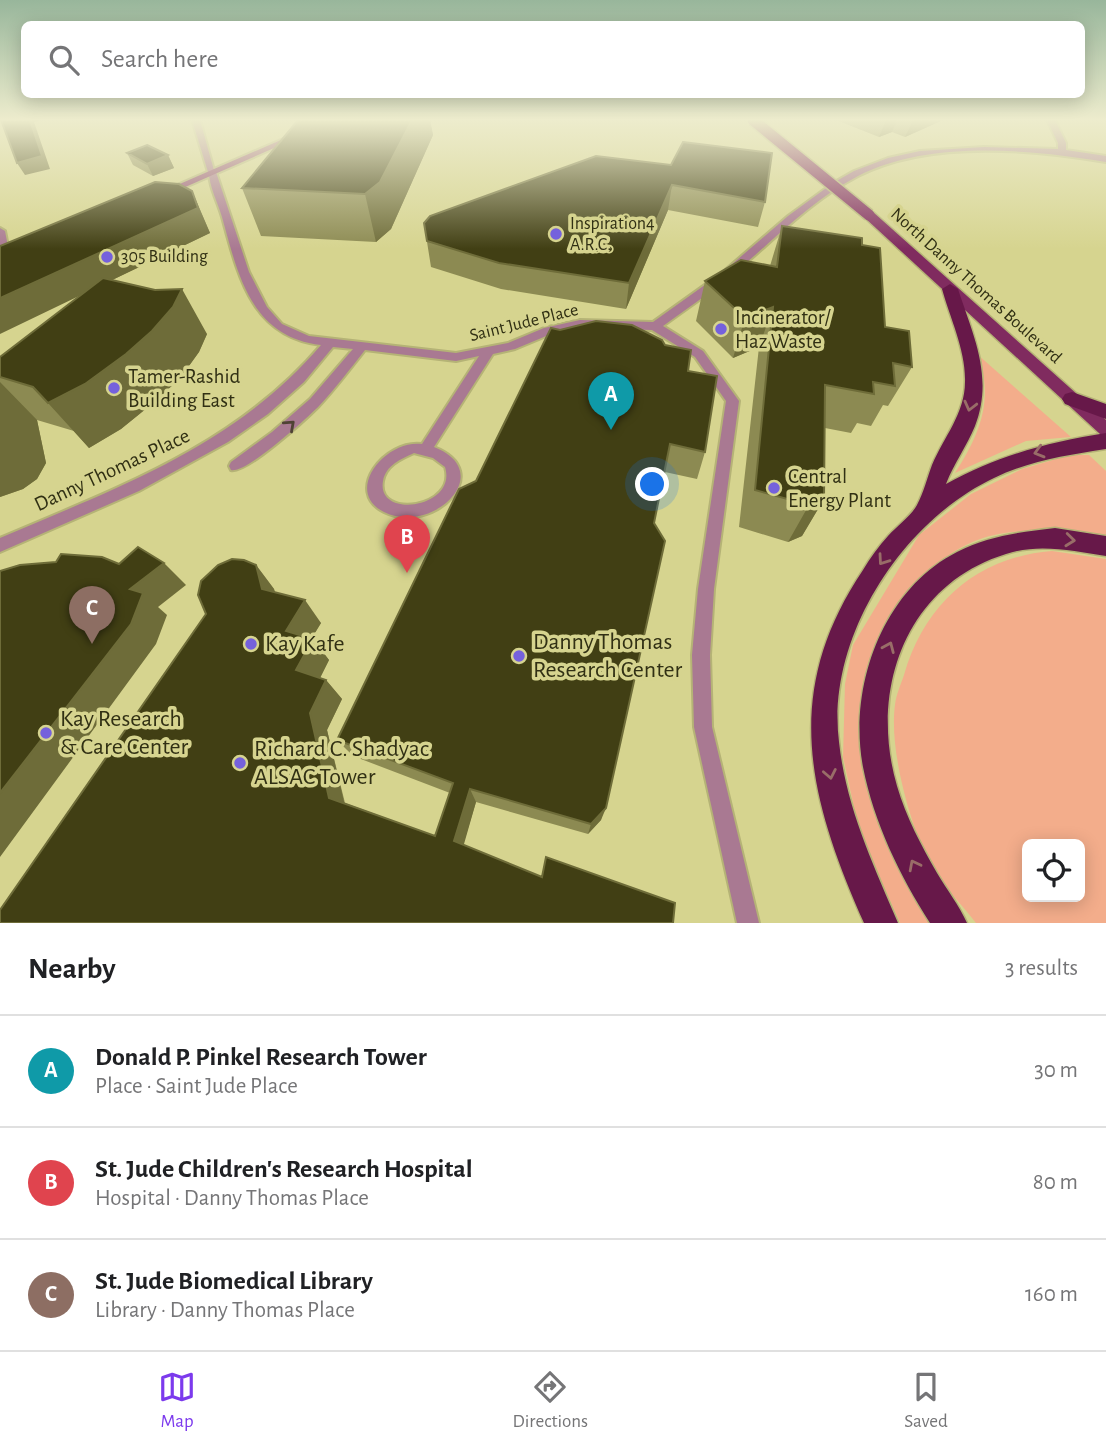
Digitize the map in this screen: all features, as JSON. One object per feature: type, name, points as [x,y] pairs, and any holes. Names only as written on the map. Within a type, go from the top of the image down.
[{"type":"highway","points":[[927,508],[943,464],[965,425],[975,384],[973,364],[950,289]]},
{"type":"highway","points":[[1072,399],[1106,412]]},
{"type":"highway","points":[[881,923],[848,849],[824,740],[827,686],[841,636],[869,580],[900,537],[927,508],[970,480],[1016,460],[1065,445],[1106,441]]},
{"type":"highway","points":[[950,923],[926,888],[905,846],[887,803],[876,763],[873,725],[875,691],[884,660],[909,609],[946,571],[968,556],[1006,541],[1029,538],[1077,540],[1106,547]]},
{"type":"main road","points":[[152,198],[233,163]]},
{"type":"main road","name":"North Danny Thomas Boulevard","points":[[808,163],[1106,430]]},
{"type":"main road","points":[[3,263],[18,256]]},
{"type":"street","name":"Saint Jude Place","points":[[209,163],[225,204],[239,262],[263,308],[286,332],[308,340],[456,357],[516,345],[548,331],[580,324],[655,326]]},
{"type":"street","points":[[748,923],[719,803],[703,715],[701,655],[706,589],[733,401],[699,354],[655,326],[727,274],[791,218],[857,173],[888,163]]},
{"type":"street","points":[[0,232],[3,263]]},
{"type":"street","name":"Danny Thomas Place","points":[[0,545],[141,484],[212,446],[282,395],[311,368],[330,342]]},
{"type":"street","points":[[236,466],[277,436],[315,401],[363,345]]},
{"type":"street","points":[[426,449],[488,352]]},
{"type":"street","points":[[426,449],[438,452],[451,463],[454,473],[451,488],[444,498],[425,509],[398,511],[386,506],[377,498],[373,487],[381,465],[404,451],[426,449]]},
{"type":"shaded area","points":[[977,354],[1071,437],[1026,441],[955,473],[978,430],[985,401],[985,385]]},
{"type":"shaded area","points":[[1070,455],[1089,455],[1106,471],[1106,541],[1059,533],[1013,532],[970,543],[950,555],[909,594],[863,697],[934,923],[900,923],[859,830],[843,757],[845,684],[853,645],[919,535],[971,494],[1022,469]]},
{"type":"shaded area","points":[[1052,551],[1106,559],[1106,923],[976,923],[932,868],[908,805],[898,763],[894,722],[896,701],[913,649],[925,626],[958,588],[1000,563],[1025,555]]},
{"type":"building","points":[[263,163],[390,163],[380,182],[365,194],[242,188]]},
{"type":"building","name":"Inspiration4 A.R.C.","points":[[576,163],[771,163],[765,202],[672,185],[629,283],[499,263],[427,241],[424,223],[430,216]]},
{"type":"building","points":[[155,182],[179,184],[192,191],[198,208],[0,298],[0,246]]},
{"type":"building","points":[[782,226],[862,238],[862,245],[880,248],[885,327],[909,331],[912,367],[893,363],[895,386],[873,382],[874,394],[825,385],[824,499],[809,505],[755,490],[773,307],[745,318],[705,281],[741,260],[777,267]]},
{"type":"building","points":[[103,278],[155,290],[182,289],[173,307],[152,331],[126,354],[85,384],[48,403],[33,387],[0,377],[0,357]]},
{"type":"building","points":[[596,321],[632,325],[662,340],[665,345],[691,350],[688,371],[717,376],[705,452],[670,444],[654,523],[665,541],[606,808],[591,824],[470,789],[454,841],[542,877],[546,857],[675,903],[673,923],[0,923],[0,910],[206,614],[198,595],[201,581],[218,565],[232,559],[256,565],[262,589],[305,600],[286,631],[313,639],[296,670],[326,680],[310,713],[329,798],[435,836],[453,783],[337,740],[459,489],[476,481],[551,328],[560,330]]},
{"type":"building","name":"Kay Research & Care Center","points":[[138,547],[164,563],[130,589],[143,593],[131,624],[0,793],[0,571],[20,565],[56,562],[61,554],[102,557],[119,564]]},
{"type":"place","name":"Inspiration4 A.R.C.","points":[[556,234]]},
{"type":"place","name":"305 Building","points":[[107,257]]},
{"type":"place","name":"Incinerator/ Haz Waste","points":[[721,329]]},
{"type":"place","name":"Tamer-Rashid Building East","points":[[114,388]]},
{"type":"place","name":"Donald P. Pinkel Research Tower","points":[[611,430]]},
{"type":"place","name":"Central Energy Plant","points":[[774,488]]},
{"type":"place","name":"St. Jude Children's Research Hospital","points":[[407,573]]},
{"type":"place","name":"St. Jude Biomedical Library","points":[[92,644]]},
{"type":"place","name":"Kay Kafe","points":[[251,644]]},
{"type":"place","name":"Danny Thomas Research Center","points":[[519,656]]},
{"type":"place","name":"Kay Research & Care Center","points":[[46,733]]},
{"type":"place","name":"Richard C. Shadyac ALSAC Tower","points":[[240,763]]}]
